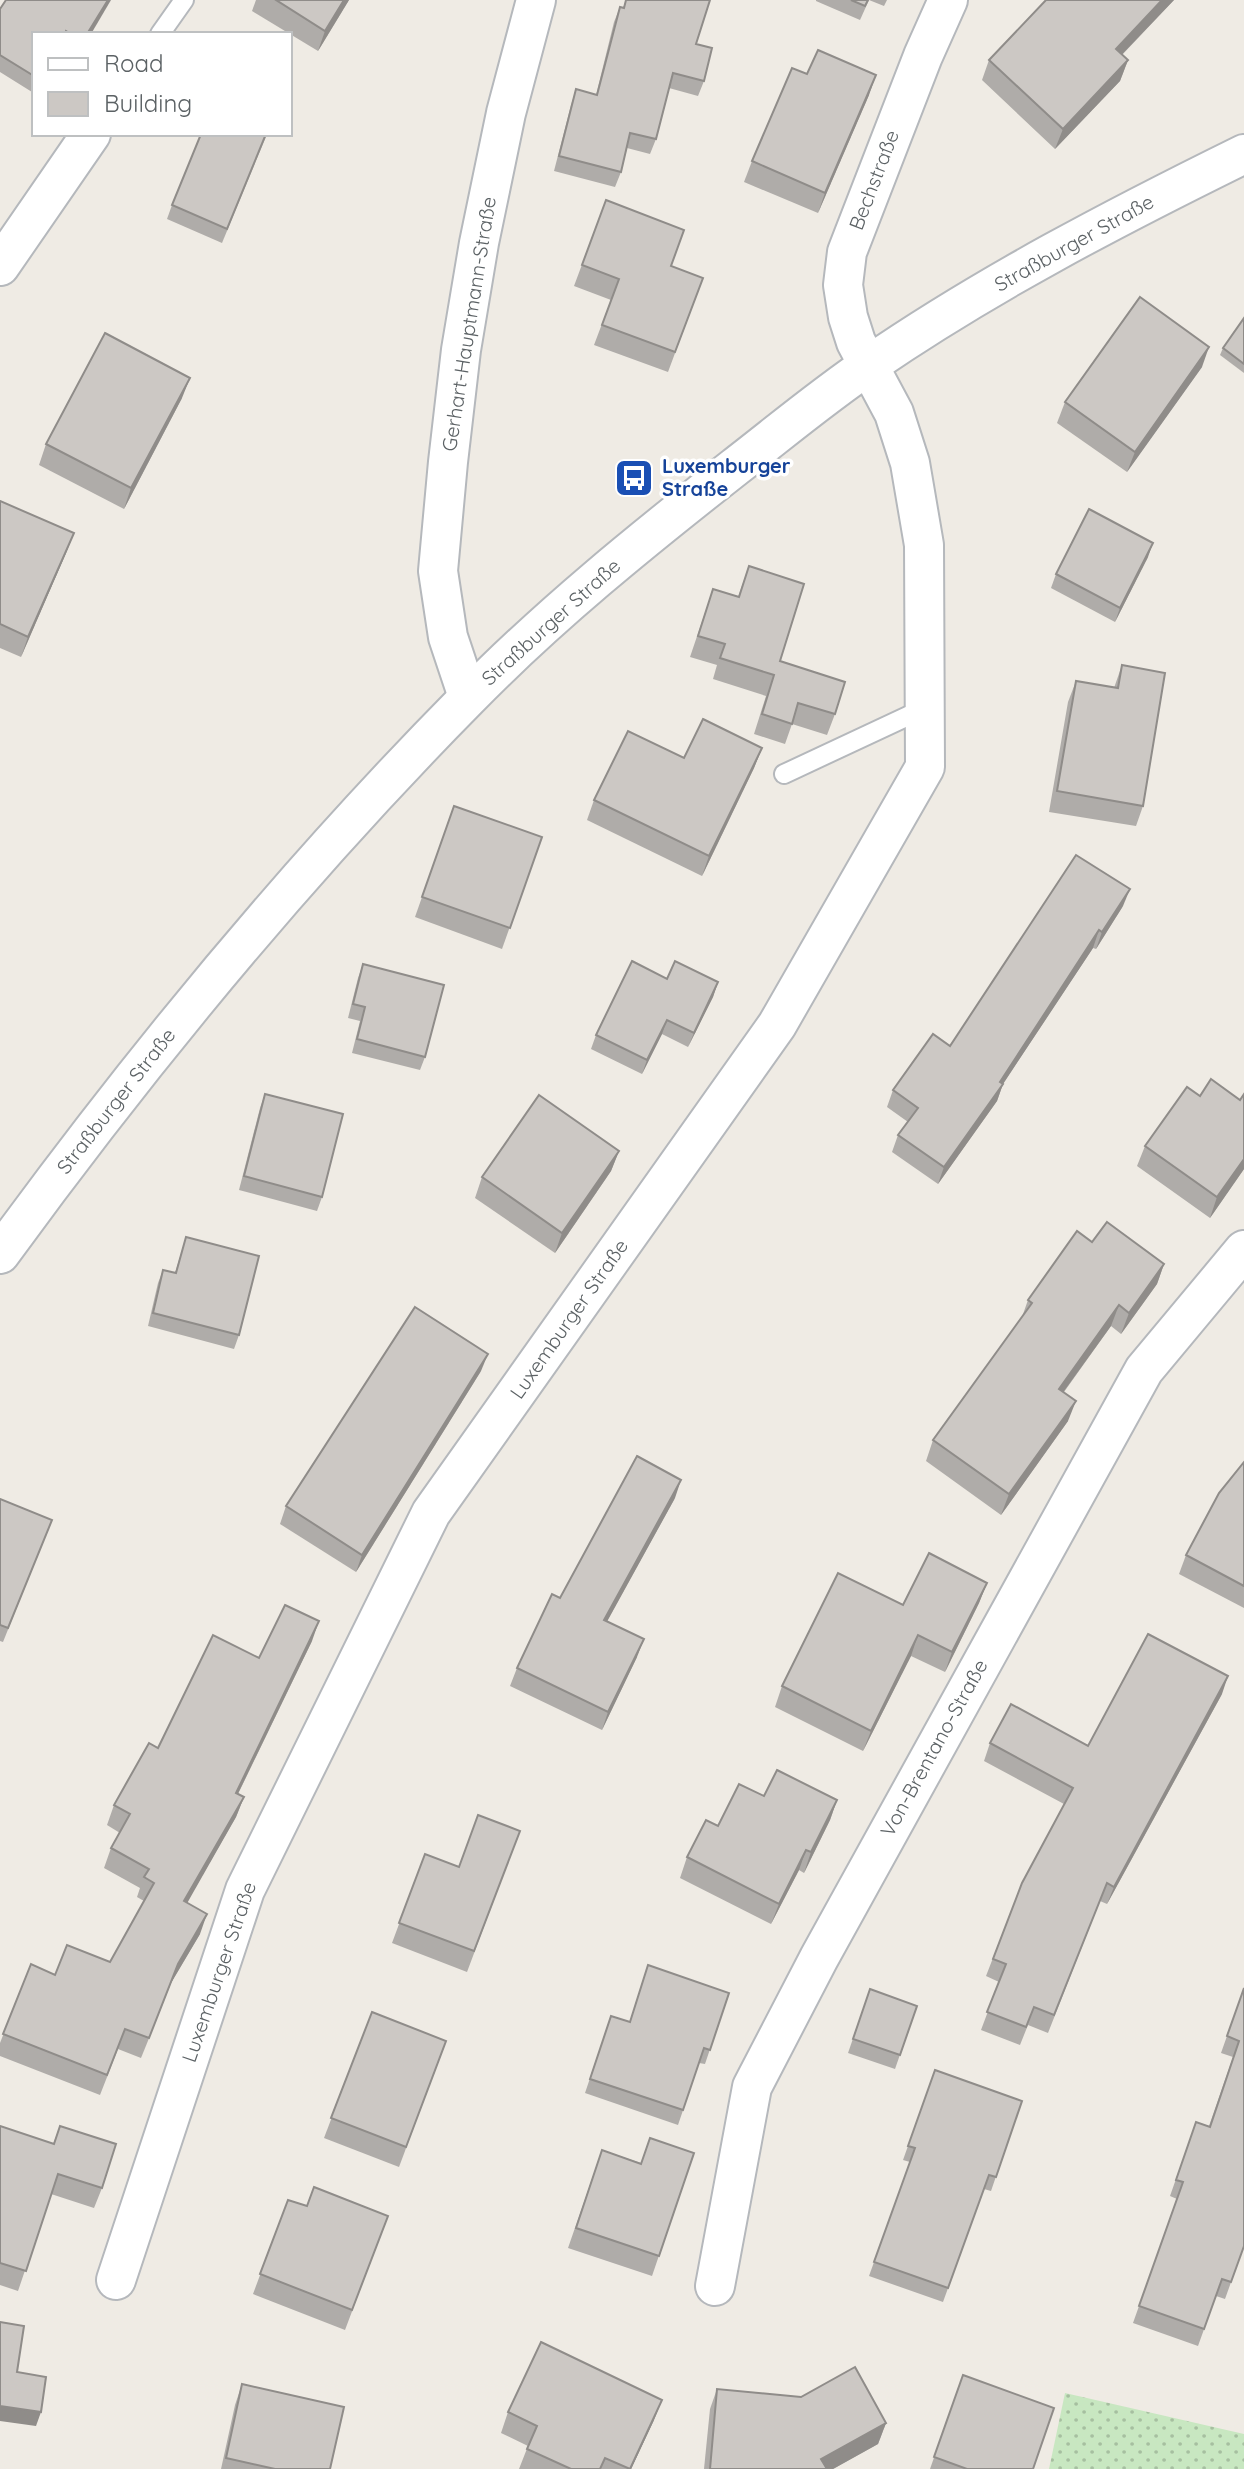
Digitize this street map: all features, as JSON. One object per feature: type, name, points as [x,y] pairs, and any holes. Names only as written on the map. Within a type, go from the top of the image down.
[{"type":"street","name":"Gerhart-Hauptmann-Straße","points":[[468,697],[448,637],[438,571],[448,462],[461,350],[479,243],[506,113],[536,0]]},
{"type":"street","name":"Bechstraße","points":[[868,365],[848,317],[843,285],[847,252],[948,0]]},
{"type":"street","points":[[0,266],[90,136]]},
{"type":"street","name":"Straßburger Straße","points":[[0,1254],[96,1123],[220,970],[311,865],[468,697],[566,606],[667,520],[868,365],[1035,263],[1151,199],[1244,154]]},
{"type":"street","name":"Luxemburger Straße","points":[[116,2280],[245,1890],[431,1513],[777,1025],[925,767],[924,545],[910,463],[894,413],[868,365]]},
{"type":"street","name":"Von-Brentano-Straße","points":[[715,2286],[752,2087],[826,1944],[1144,1370],[1244,1250]]},
{"type":"lane","points":[[161,32],[184,0]]},
{"type":"lane","points":[[784,774],[923,709]]},
{"type":"green space","points":[[1065,2393],[1244,2434],[1244,2469],[1049,2469]]},
{"type":"building","points":[[6,0],[108,0],[88,32],[32,32],[32,75],[0,55],[0,9]]},
{"type":"building","points":[[276,0],[344,0],[325,31]]},
{"type":"building","points":[[626,0],[710,0],[696,44],[712,48],[704,81],[673,73],[656,139],[630,133],[621,172],[559,156],[576,89],[597,95],[620,7],[624,8]]},
{"type":"building","points":[[851,0],[868,0],[865,6]]},
{"type":"building","points":[[1046,0],[1162,0],[1116,49],[1128,60],[1063,129],[989,60]]},
{"type":"building","points":[[818,50],[876,75],[825,193],[752,161],[792,68],[807,74]]},
{"type":"building","points":[[200,136],[265,136],[227,229],[172,205]]},
{"type":"building","points":[[606,200],[684,230],[671,266],[703,278],[675,352],[602,325],[619,279],[582,265]]},
{"type":"building","points":[[1140,297],[1209,347],[1135,452],[1065,402]]},
{"type":"building","points":[[1244,318],[1244,364],[1223,348]]},
{"type":"building","points":[[105,333],[190,378],[131,488],[46,444]]},
{"type":"building","points":[[0,501],[74,533],[28,637],[0,624]]},
{"type":"building","points":[[1089,509],[1153,543],[1120,608],[1056,574]]},
{"type":"building","points":[[749,566],[804,584],[780,661],[845,682],[835,714],[798,703],[792,724],[762,714],[774,675],[720,658],[725,644],[698,636],[713,589],[739,597]]},
{"type":"building","points":[[1122,665],[1165,673],[1143,806],[1057,791],[1076,681],[1118,688]]},
{"type":"building","points":[[703,719],[762,748],[709,856],[594,800],[628,731],[684,758]]},
{"type":"building","points":[[454,806],[542,837],[510,928],[422,897]]},
{"type":"building","points":[[1076,855],[1130,889],[1102,932],[1099,930],[1000,1082],[1003,1084],[944,1167],[898,1135],[918,1108],[893,1090],[933,1034],[950,1046]]},
{"type":"building","points":[[632,961],[667,979],[675,961],[718,982],[694,1033],[667,1020],[647,1060],[596,1035]]},
{"type":"building","points":[[363,964],[444,985],[425,1057],[357,1039],[365,1007],[353,1004]]},
{"type":"building","points":[[1211,1079],[1240,1100],[1244,1094],[1244,1159],[1217,1197],[1145,1146],[1187,1087],[1200,1096]]},
{"type":"building","points":[[265,1094],[343,1114],[322,1197],[244,1176]]},
{"type":"building","points":[[539,1095],[619,1151],[562,1233],[482,1177]]},
{"type":"building","points":[[1107,1222],[1164,1264],[1129,1313],[1119,1305],[1059,1389],[1076,1401],[1009,1494],[933,1440],[1032,1303],[1028,1300],[1077,1231],[1092,1242]]},
{"type":"building","points":[[186,1237],[259,1256],[239,1335],[153,1313],[163,1270],[176,1273]]},
{"type":"building","points":[[415,1307],[488,1354],[362,1555],[286,1506]]},
{"type":"building","points":[[637,1456],[681,1480],[604,1620],[644,1639],[608,1712],[517,1668],[552,1594],[560,1598]]},
{"type":"building","points":[[1244,1462],[1244,1586],[1186,1555],[1219,1493]]},
{"type":"building","points":[[0,1499],[52,1520],[8,1628],[0,1625]]},
{"type":"building","points":[[929,1553],[987,1583],[952,1652],[918,1635],[871,1731],[782,1686],[838,1573],[903,1605]]},
{"type":"building","points":[[285,1605],[319,1621],[236,1793],[244,1797],[184,1901],[207,1914],[178,1964],[149,2038],[125,2029],[107,2075],[3,2034],[31,1964],[55,1975],[67,1945],[110,1962],[154,1883],[144,1877],[149,1869],[111,1848],[130,1814],[114,1805],[149,1743],[158,1748],[213,1635],[259,1658]]},
{"type":"building","points":[[1148,1634],[1228,1676],[1114,1887],[1107,1883],[1054,2015],[1034,2007],[1026,2027],[987,2012],[1006,1964],[993,1959],[1022,1883],[1073,1788],[990,1743],[1011,1704],[1088,1746]]},
{"type":"building","points":[[777,1770],[837,1800],[811,1852],[806,1850],[779,1904],[687,1857],[706,1820],[718,1826],[739,1784],[764,1796]]},
{"type":"building","points":[[478,1815],[520,1831],[474,1951],[399,1923],[425,1854],[459,1867]]},
{"type":"building","points":[[648,1965],[729,1993],[710,2050],[704,2048],[683,2110],[590,2079],[611,2016],[630,2022]]},
{"type":"building","points":[[1244,1988],[1244,2246],[1231,2282],[1222,2279],[1204,2329],[1139,2306],[1183,2182],[1176,2180],[1196,2122],[1210,2127],[1239,2041],[1227,2036]]},
{"type":"building","points":[[870,1989],[917,2006],[900,2055],[853,2039]]},
{"type":"building","points":[[372,2012],[446,2041],[406,2147],[331,2118]]},
{"type":"building","points":[[935,2070],[1022,2101],[996,2177],[989,2175],[948,2288],[874,2262],[915,2148],[908,2146]]},
{"type":"building","points":[[0,2126],[54,2144],[60,2126],[116,2144],[102,2188],[58,2174],[26,2271],[0,2263]]},
{"type":"building","points":[[650,2138],[694,2153],[659,2256],[576,2228],[602,2150],[641,2164]]},
{"type":"building","points":[[314,2187],[388,2216],[352,2310],[260,2274],[288,2200],[307,2206]]},
{"type":"building","points":[[0,2322],[24,2326],[17,2372],[46,2377],[41,2412],[0,2406]]},
{"type":"building","points":[[541,2342],[662,2400],[630,2469],[605,2458],[600,2469],[571,2469],[527,2449],[537,2426],[508,2412]]},
{"type":"building","points":[[855,2367],[886,2423],[821,2459],[827,2469],[710,2469],[717,2389],[801,2397]]},
{"type":"building","points":[[963,2375],[1054,2408],[1033,2469],[967,2469],[934,2457]]},
{"type":"building","points":[[242,2384],[344,2407],[330,2469],[275,2469],[226,2458]]},
{"type":"place","name":"Luxemburger Straße","points":[[634,478]]}]
